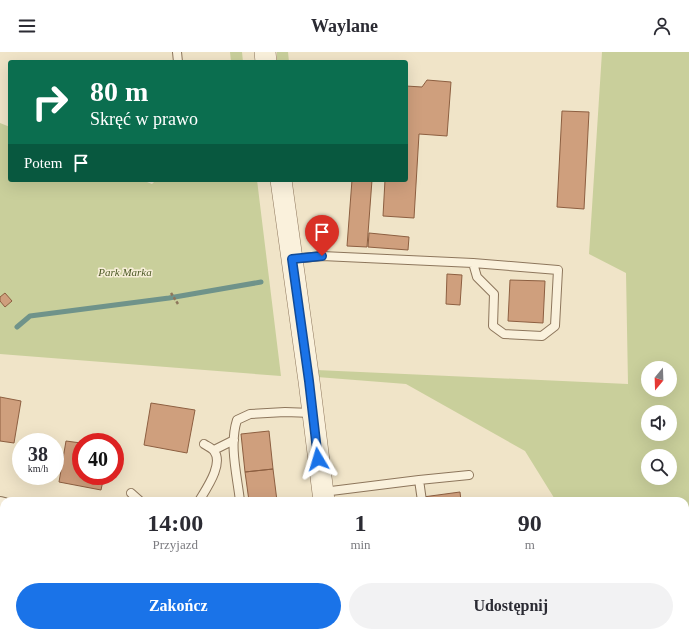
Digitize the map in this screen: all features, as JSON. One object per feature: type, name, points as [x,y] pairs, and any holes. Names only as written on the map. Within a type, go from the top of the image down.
[{"type":"street","points":[[281,182],[323,496]]},
{"type":"lane","points":[[292,259],[322,256],[473,263],[558,270],[555,326],[542,336],[504,334],[493,326],[494,294],[477,277],[473,263]]},
{"type":"lane","points":[[240,497],[234,440],[234,430],[237,420],[250,414],[285,412],[312,413]]},
{"type":"lane","points":[[214,450],[234,440]]},
{"type":"lane","points":[[201,497],[216,468],[218,458],[214,450],[204,444]]},
{"type":"lane","points":[[323,496],[419,480],[469,475]]},
{"type":"lane","points":[[419,480],[421,497]]},
{"type":"lane","points":[[131,493],[136,497]]},
{"type":"path","points":[[171,292],[178,304]]},
{"type":"green space","points":[[230,52],[242,52],[243,60],[231,60]]},
{"type":"green space","points":[[277,52],[288,52],[289,60],[277,60]]},
{"type":"green space","points":[[602,52],[689,52],[689,497],[554,497],[525,451],[406,384],[317,377],[316,370],[628,384],[626,273],[589,254]]},
{"type":"green space","name":"Park Marka","points":[[0,123],[8,126],[8,182],[147,182],[152,184],[154,182],[257,182],[281,376],[0,354]]},
{"type":"building","points":[[427,80],[451,82],[447,136],[419,134],[414,218],[383,216],[385,182],[408,182],[408,86],[422,87]]},
{"type":"building","points":[[562,111],[589,112],[584,209],[557,207]]},
{"type":"building","points":[[352,182],[372,182],[367,247],[347,246]]},
{"type":"building","points":[[369,233],[409,237],[408,250],[368,247]]},
{"type":"building","points":[[447,274],[462,275],[460,305],[446,304]]},
{"type":"building","points":[[510,280],[545,281],[543,323],[508,321]]},
{"type":"building","points":[[5,293],[12,301],[5,307],[0,301],[0,297]]},
{"type":"building","points":[[0,397],[21,401],[16,433],[12,433],[12,443],[0,441]]},
{"type":"building","points":[[151,403],[195,410],[187,453],[144,445]]},
{"type":"building","points":[[269,431],[273,469],[245,472],[241,434]]},
{"type":"building","points":[[66,441],[72,442],[72,484],[64,483],[64,453]]},
{"type":"building","points":[[273,469],[276,497],[248,497],[245,472]]},
{"type":"building","points":[[75,485],[102,485],[101,490]]},
{"type":"building","points":[[460,492],[461,497],[423,497]]},
{"type":"waterway","points":[[17,327],[30,316],[169,298],[261,282]]},
{"type":"route","points":[[318,459],[292,259],[322,256]]}]
